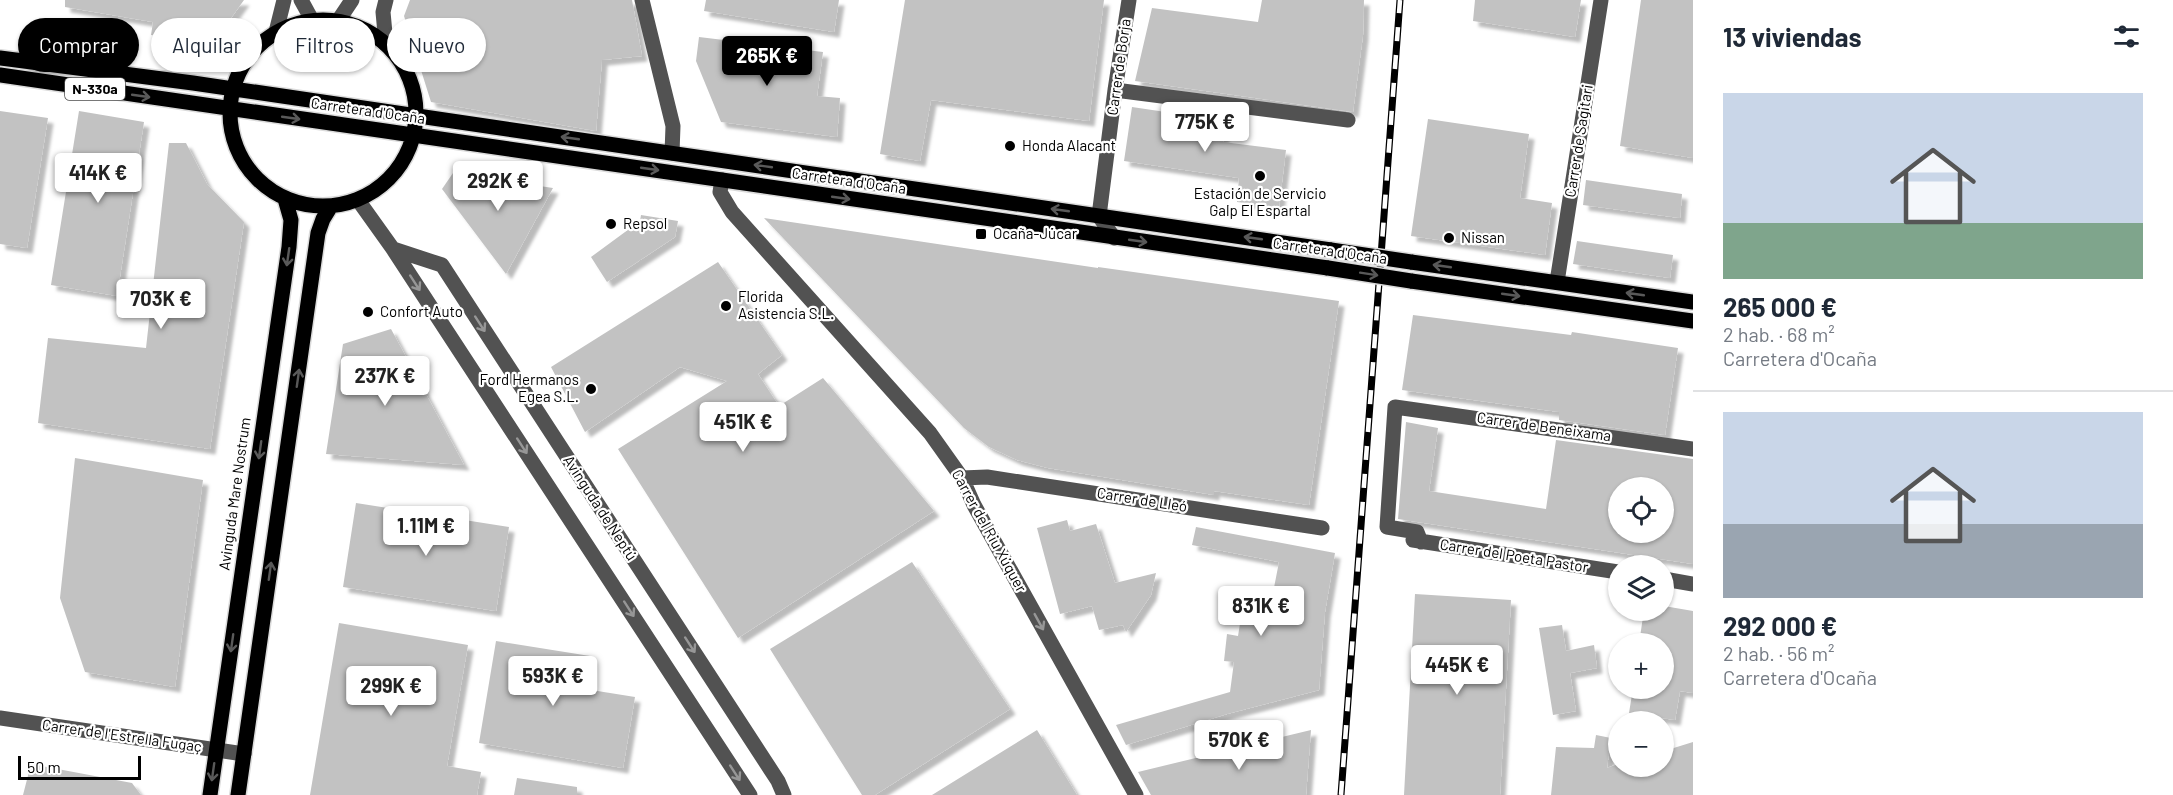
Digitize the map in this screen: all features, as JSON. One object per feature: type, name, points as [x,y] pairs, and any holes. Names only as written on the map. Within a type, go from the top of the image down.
[{"type":"main road","points":[[274,34],[254,49],[244,63],[233,110],[234,140],[242,159],[260,182],[285,200],[331,206],[358,200],[393,176],[404,161],[412,144],[414,95],[407,73],[398,57],[386,44],[375,37]]},
{"type":"main road","name":"Carretera d'Ocaña","points":[[0,58],[193,83],[1693,302]]},
{"type":"main road","name":"Carretera d'Ocaña","points":[[0,75],[1693,321]]},
{"type":"main road","name":"Avinguda Mare Nostrum","points":[[210,795],[289,247],[291,220],[285,200]]},
{"type":"main road","points":[[238,795],[318,233],[331,206]]},
{"type":"street","points":[[280,18],[284,0]]},
{"type":"street","points":[[301,0],[311,18]]},
{"type":"street","points":[[340,18],[352,0]]},
{"type":"street","points":[[386,0],[383,12],[386,44]]},
{"type":"street","points":[[642,0],[673,126],[672,153]]},
{"type":"street","name":"Carrer de Borja","points":[[1099,216],[1114,90],[1129,0]]},
{"type":"street","name":"Carrer de Sagitari","points":[[1557,282],[1602,0]]},
{"type":"street","points":[[1114,90],[1348,120]]},
{"type":"street","name":"Carrer del Riu Xúquer","points":[[722,180],[720,192],[732,212],[930,433],[962,478],[974,505],[1136,795]]},
{"type":"street","name":"Avinguda de Neptú","points":[[358,200],[393,249],[750,795]]},
{"type":"street","points":[[1099,216],[1114,238]]},
{"type":"street","name":"Avinguda de Neptú","points":[[393,249],[442,265],[778,781],[784,795]]},
{"type":"street","name":"Carrer de Beneixama","points":[[1415,541],[1417,532],[1387,527],[1395,407],[1693,449]]},
{"type":"street","name":"Carrer de Lleó","points":[[962,478],[987,477],[1322,528]]},
{"type":"street","name":"Carrer del Poeta Pastor","points":[[1415,541],[1608,570]]},
{"type":"street","points":[[1674,581],[1693,584]]},
{"type":"street","name":"Carrer de l'Estrella Fugaç","points":[[0,718],[244,754]]},
{"type":"building","points":[[65,0],[244,0],[231,18],[151,18],[151,22],[65,7]]},
{"type":"building","points":[[410,0],[632,0],[642,56],[602,60],[596,131],[431,102],[422,72],[486,72],[486,18],[405,18]]},
{"type":"building","points":[[706,0],[839,0],[834,32],[704,11]]},
{"type":"building","points":[[905,0],[1104,0],[1089,121],[931,100],[920,161],[880,154]]},
{"type":"building","points":[[1262,0],[1364,0],[1363,35],[1353,112],[1135,81],[1152,8],[1258,22]]},
{"type":"building","points":[[1475,0],[1581,0],[1575,37],[1473,21]]},
{"type":"building","points":[[1641,0],[1693,0],[1693,158],[1620,146]]},
{"type":"building","points":[[699,37],[823,52],[817,96],[840,98],[837,137],[721,122],[696,61]]},
{"type":"building","points":[[1132,107],[1226,121],[1223,142],[1286,150],[1279,207],[1237,202],[1239,178],[1124,161]]},
{"type":"building","points":[[0,111],[48,118],[27,248],[0,244]]},
{"type":"building","points":[[79,111],[144,122],[117,296],[51,285]]},
{"type":"building","points":[[1428,119],[1529,134],[1520,198],[1552,203],[1545,255],[1411,236]]},
{"type":"building","points":[[169,143],[186,143],[207,184],[244,222],[210,449],[38,423],[48,338],[146,348]]},
{"type":"building","points":[[453,173],[553,188],[506,274],[442,189]]},
{"type":"building","points":[[1586,180],[1682,194],[1680,218],[1583,205]]},
{"type":"building","points":[[641,215],[678,221],[675,237],[607,282],[591,257],[640,221]]},
{"type":"building","points":[[764,218],[1339,301],[1309,505],[1214,491],[1214,495],[1048,468],[1017,460],[989,447],[964,428]]},
{"type":"building","points":[[1577,241],[1673,255],[1670,278],[1573,264]]},
{"type":"building","points":[[718,262],[782,355],[758,374],[779,406],[823,378],[934,511],[738,638],[618,449],[727,381],[680,367],[585,432],[551,367]]},
{"type":"building","points":[[1413,315],[1571,335],[1572,332],[1678,348],[1665,435],[1559,420],[1559,412],[1402,390]]},
{"type":"building","points":[[391,329],[464,465],[326,454],[343,344]]},
{"type":"building","points":[[1406,422],[1438,428],[1429,491],[1546,509],[1556,440],[1693,459],[1693,564],[1674,561],[1674,555],[1634,555],[1398,519]]},
{"type":"building","points":[[75,458],[203,480],[175,687],[85,672],[60,598]]},
{"type":"building","points":[[356,503],[509,527],[496,611],[343,587]]},
{"type":"building","points":[[1067,520],[1070,531],[1096,524],[1115,583],[1156,573],[1151,595],[1126,632],[1123,625],[1099,630],[1092,606],[1060,614],[1037,528]]},
{"type":"building","points":[[1196,527],[1335,553],[1325,612],[1319,690],[1227,714],[1126,745],[1116,725],[1230,692],[1234,662],[1224,661],[1227,634],[1238,636],[1244,599],[1271,603],[1279,562],[1192,545]]},
{"type":"building","points":[[912,562],[1010,709],[875,795],[862,795],[770,649]]},
{"type":"building","points":[[1415,594],[1511,600],[1500,795],[1404,795]]},
{"type":"building","points":[[1674,608],[1693,611],[1693,693],[1680,691],[1675,720],[1674,711],[1629,711],[1631,699],[1674,699],[1674,633],[1641,633],[1642,621],[1674,621]]},
{"type":"building","points":[[339,623],[468,645],[447,766],[481,772],[477,795],[310,795]]},
{"type":"building","points":[[1562,625],[1566,651],[1594,645],[1597,668],[1570,673],[1576,711],[1553,715],[1539,628]]},
{"type":"building","points":[[496,641],[590,656],[585,689],[635,697],[623,768],[479,743]]},
{"type":"building","points":[[1037,730],[1077,795],[932,795]]},
{"type":"building","points":[[1311,730],[1306,795],[1151,795],[1138,772]]},
{"type":"building","points":[[1596,735],[1608,737],[1608,777],[1674,777],[1674,748],[1693,742],[1693,795],[1551,795],[1556,747],[1594,748]]},
{"type":"building","points":[[31,764],[132,783],[141,795],[23,795]]},
{"type":"building","points":[[517,778],[577,787],[577,795],[514,795]]},
{"type":"railway","points":[[1341,795],[1400,0]]},
{"type":"place","name":"Honda Alacant","points":[[1010,146]]},
{"type":"place","name":"Estación de Servicio Galp El Espartal","points":[[1260,176]]},
{"type":"place","name":"Repsol","points":[[611,224]]},
{"type":"place","name":"Ocaña-Júcar","points":[[981,234]]},
{"type":"place","name":"Nissan","points":[[1449,238]]},
{"type":"place","name":"Florida Asistencia S.L.","points":[[726,306]]},
{"type":"place","name":"Confort Auto","points":[[368,312]]},
{"type":"place","name":"Ford Hermanos Egea S.L.","points":[[591,389]]}]
